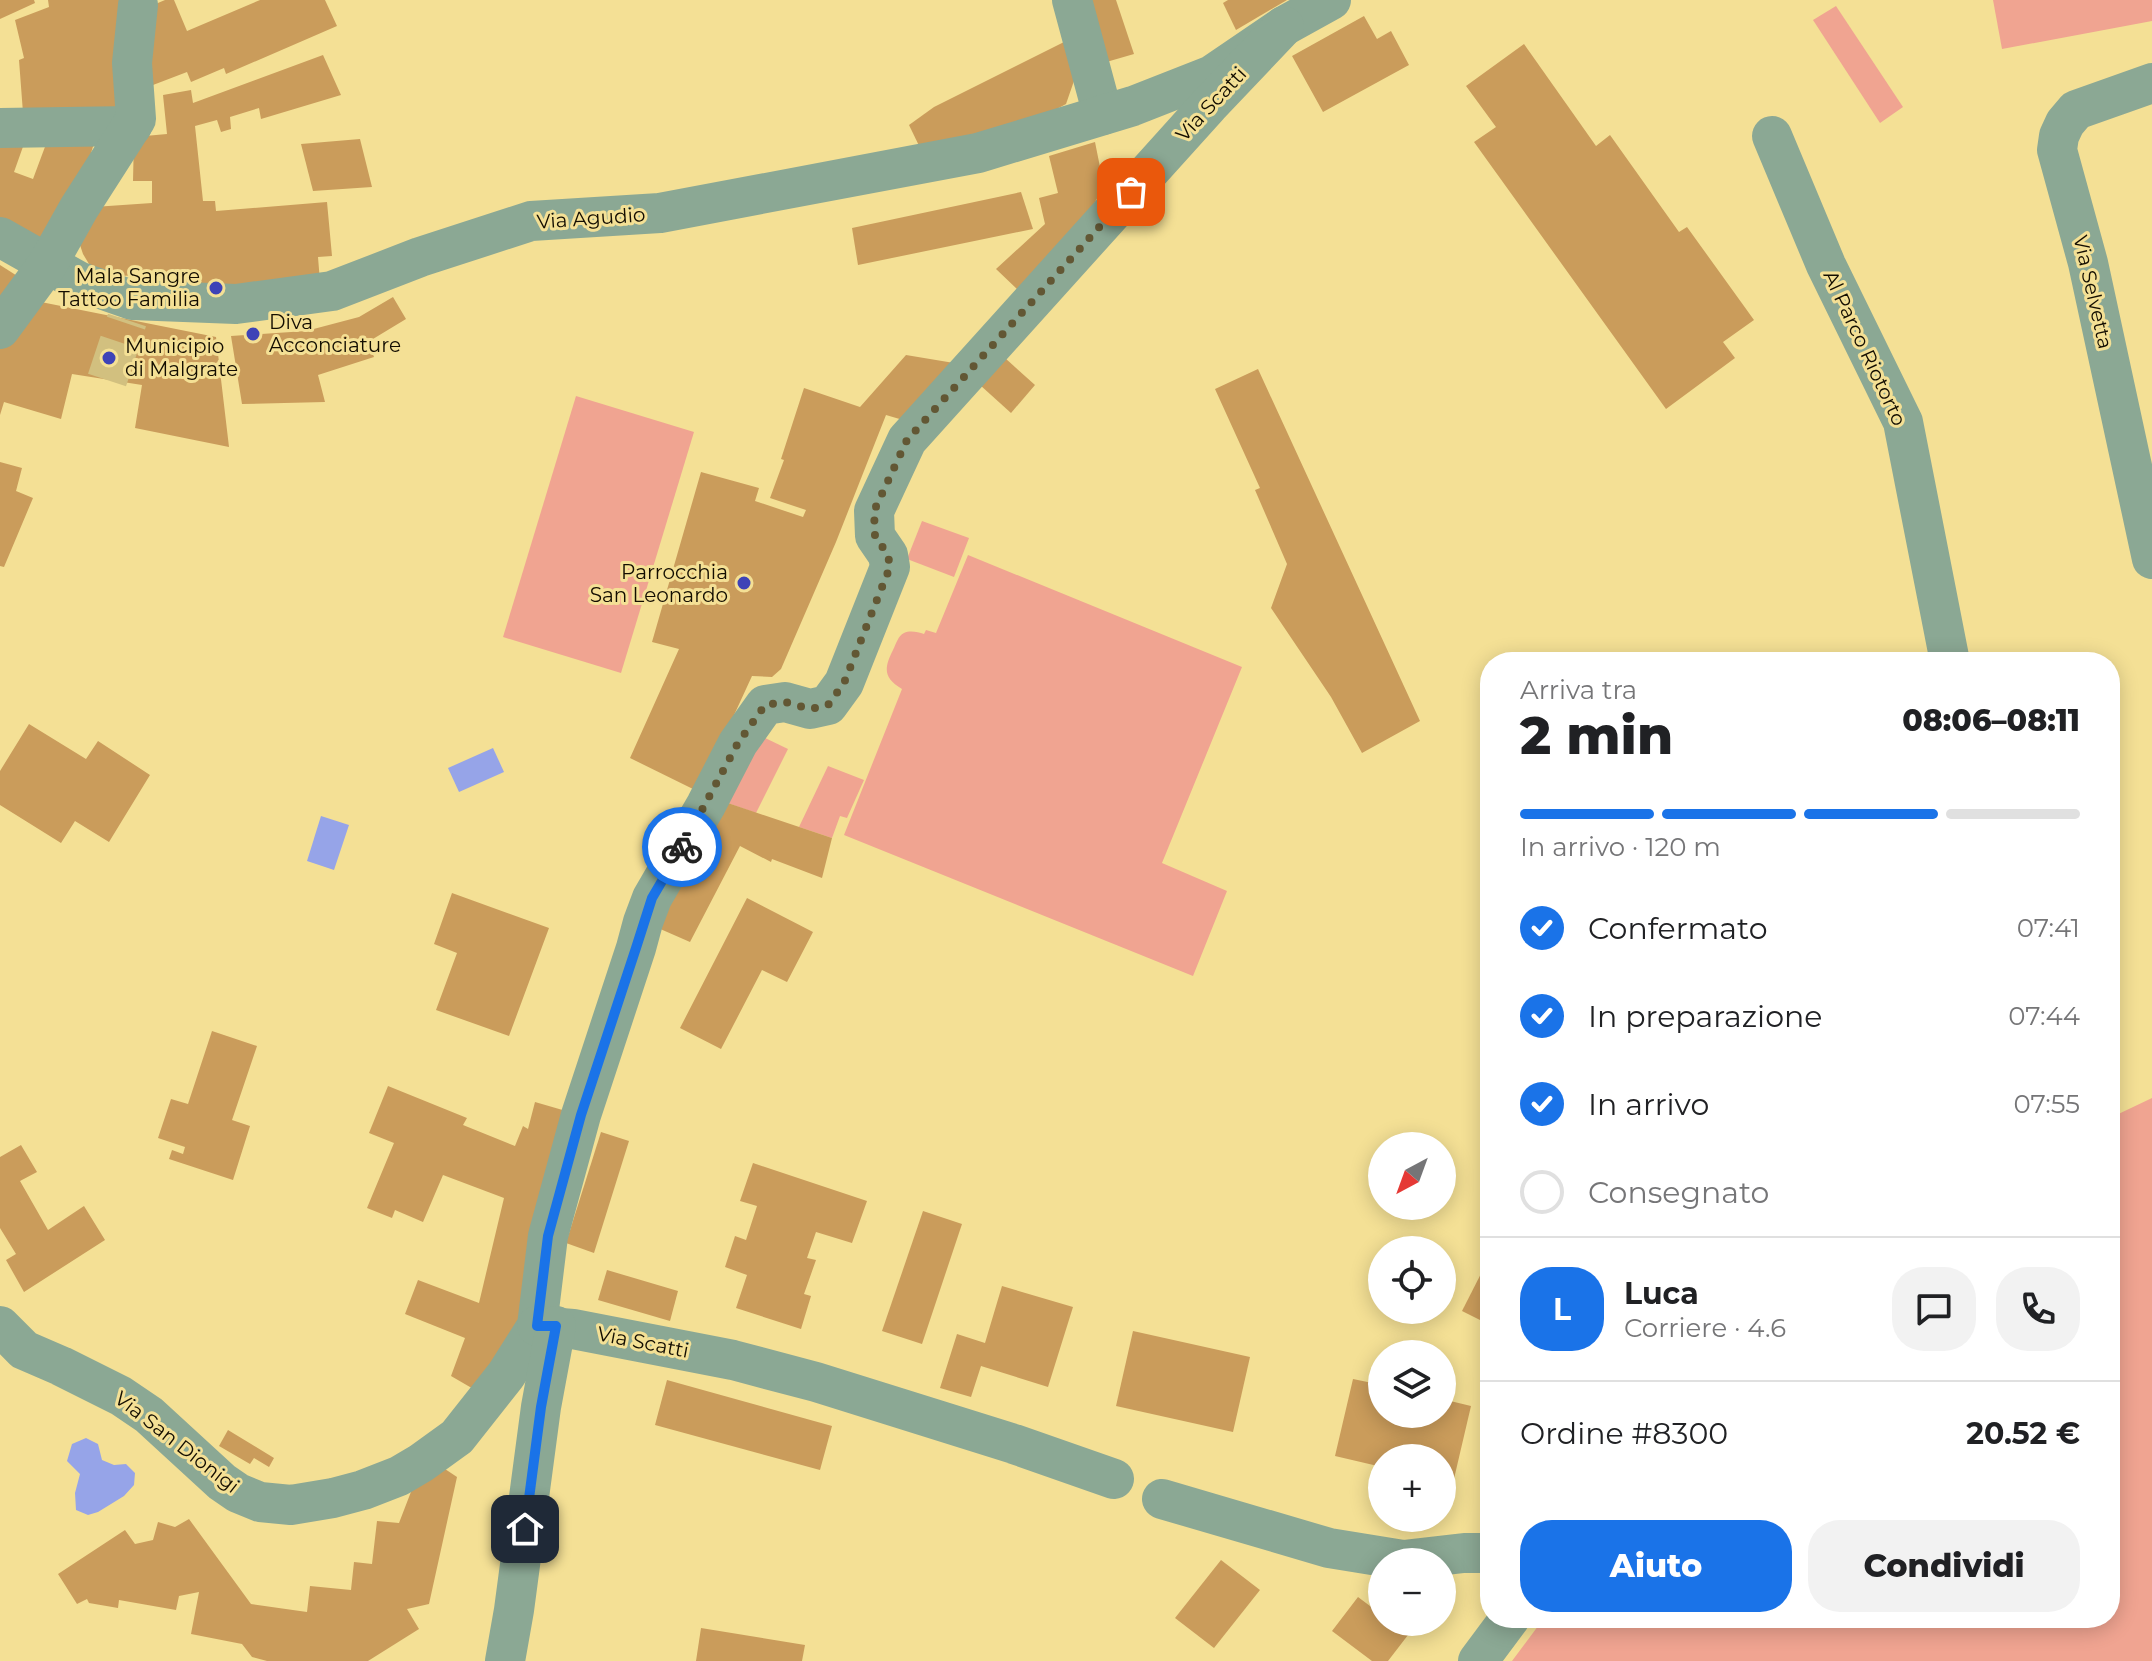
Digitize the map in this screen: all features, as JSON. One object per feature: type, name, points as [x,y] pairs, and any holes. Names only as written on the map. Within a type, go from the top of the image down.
[{"type":"street","points":[[1072,0],[1103,115]]},
{"type":"street","points":[[1284,26],[1331,0]]},
{"type":"street","points":[[0,329],[47,265],[136,119],[132,63],[140,2]]},
{"type":"street","name":"Via Agudio","points":[[0,237],[129,310],[236,304],[332,291],[420,257],[531,221],[660,213],[978,153],[1133,106],[1212,75],[1284,26]]},
{"type":"street","name":"Via Scatti","points":[[1114,1479],[816,1382],[687,1350],[547,1326],[548,1236],[581,1115],[652,898],[738,743],[765,705],[785,702],[810,709],[828,705],[844,683],[890,567],[888,555],[875,536],[874,511],[907,440],[1284,26]]},
{"type":"street","name":"Via Selvetta","points":[[2152,83],[2076,110],[2065,123],[2057,150],[2088,263],[2152,559]]},
{"type":"street","points":[[0,128],[132,126]]},
{"type":"street","name":"Al Parco Riotorto","points":[[1772,136],[1826,265],[1903,422],[1948,652]]},
{"type":"street","points":[[505,1661],[541,1407],[547,1326]]},
{"type":"street","name":"Via San Dionigi","points":[[12,1338],[121,1396],[149,1415],[207,1470],[238,1493],[260,1502],[291,1505],[333,1498],[399,1476],[421,1463],[457,1437],[547,1326]]},
{"type":"street","points":[[1162,1499],[1344,1551],[1403,1560],[1480,1553]]},
{"type":"street","points":[[1478,1661],[1503,1628]]},
{"type":"shaded area","points":[[1993,0],[2152,0],[2152,21],[2002,49]]},
{"type":"shaded area","points":[[1836,6],[1903,107],[1880,123],[1813,20]]},
{"type":"shaded area","points":[[576,396],[694,432],[621,673],[503,637]]},
{"type":"shaded area","points":[[922,521],[969,538],[954,577],[907,559]]},
{"type":"shaded area","points":[[968,555],[1242,667],[1162,863],[1227,891],[1193,976],[844,835],[902,689],[888,677],[890,656],[904,633],[924,634],[926,630],[936,633]]},
{"type":"shaded area","points":[[759,735],[788,749],[756,813],[719,800]]},
{"type":"shaded area","points":[[828,766],[864,780],[847,818],[840,816],[832,838],[799,827]]},
{"type":"shaded area","points":[[2152,1098],[2152,1661],[1512,1661],[1537,1628],[2120,1628],[2120,1113]]},
{"type":"water","points":[[493,748],[504,772],[459,792],[448,768]]},
{"type":"water","points":[[321,816],[349,825],[334,870],[307,861]]},
{"type":"water","points":[[86,1438],[98,1444],[102,1460],[114,1465],[126,1464],[135,1473],[134,1485],[124,1496],[88,1515],[76,1510],[75,1493],[80,1474],[67,1461],[72,1444]]},
{"type":"building","points":[[0,0],[34,0],[35,3],[0,19]]},
{"type":"building","points":[[48,0],[120,0],[126,114],[24,126],[19,60],[24,58],[15,20],[49,7]]},
{"type":"building","points":[[165,0],[174,0],[187,31],[260,0],[325,0],[337,26],[226,74],[224,68],[191,82],[187,72],[153,85],[139,11]]},
{"type":"building","points":[[1075,0],[1116,0],[1134,54],[1096,65]]},
{"type":"building","points":[[1228,0],[1287,0],[1236,30],[1223,3]]},
{"type":"building","points":[[1364,16],[1377,39],[1391,31],[1409,65],[1323,112],[1292,56]]},
{"type":"building","points":[[1066,41],[1075,78],[1066,104],[1016,131],[923,154],[909,125],[934,107]]},
{"type":"building","points":[[1524,44],[1596,146],[1610,135],[1679,232],[1687,227],[1754,320],[1723,342],[1735,358],[1666,409],[1474,142],[1496,127],[1466,86]]},
{"type":"building","points":[[323,55],[341,95],[261,119],[259,108],[230,117],[231,129],[221,132],[217,120],[195,126],[203,201],[215,201],[216,211],[327,202],[332,256],[318,257],[320,282],[184,290],[183,272],[106,277],[89,264],[80,245],[79,208],[152,203],[152,181],[133,181],[134,137],[167,134],[163,95],[191,90],[193,103]]},
{"type":"building","points":[[52,128],[98,130],[78,196],[51,246],[0,220],[0,134],[25,141],[14,172],[33,179]]},
{"type":"building","points":[[360,139],[372,187],[313,191],[301,144]]},
{"type":"building","points":[[1095,142],[1104,187],[1081,225],[1019,291],[996,269],[1045,224],[1039,198],[1058,193],[1049,156]]},
{"type":"building","points":[[1021,192],[1033,229],[858,265],[852,228]]},
{"type":"building","points":[[0,265],[22,279],[0,322]]},
{"type":"building","points":[[393,297],[406,319],[368,342],[374,357],[318,375],[325,402],[242,404],[231,336],[306,331],[359,317]]},
{"type":"building","name":"Municipio di Malgrate","points":[[26,299],[216,337],[229,447],[135,428],[142,385],[72,374],[61,419],[4,402],[0,415],[0,340]]},
{"type":"building","points":[[906,355],[954,363],[903,420],[886,415],[781,669],[772,677],[752,676],[717,752],[695,790],[630,758],[679,649],[652,642],[701,472],[759,488],[755,501],[803,517],[806,510],[770,498],[804,388],[860,407]]},
{"type":"building","points":[[1005,358],[1035,385],[1011,413],[980,385]]},
{"type":"building","points":[[1258,369],[1420,721],[1362,753],[1331,697],[1271,608],[1287,564],[1255,490],[1260,488],[1215,389]]},
{"type":"building","points":[[0,462],[22,468],[16,491],[33,498],[4,567],[0,566]]},
{"type":"building","points":[[29,724],[86,759],[98,741],[150,775],[109,842],[75,821],[61,843],[0,805],[0,771]]},
{"type":"building","points":[[719,800],[832,838],[822,878],[772,859],[771,862],[740,846],[690,942],[658,928]]},
{"type":"building","points":[[452,893],[549,928],[509,1036],[436,1010],[457,953],[434,944]]},
{"type":"building","points":[[747,898],[813,932],[787,982],[762,970],[721,1049],[680,1028]]},
{"type":"building","points":[[212,1031],[257,1046],[232,1120],[250,1126],[233,1180],[169,1159],[172,1150],[183,1154],[185,1147],[158,1138],[171,1099],[188,1104]]},
{"type":"building","points":[[388,1086],[467,1118],[463,1125],[515,1146],[523,1126],[528,1129],[535,1102],[566,1111],[525,1313],[482,1394],[451,1376],[465,1338],[405,1314],[418,1280],[479,1303],[504,1198],[443,1175],[423,1222],[395,1210],[392,1218],[367,1208],[394,1143],[369,1133]]},
{"type":"building","points":[[601,1132],[629,1141],[594,1253],[566,1243]]},
{"type":"building","points":[[21,1145],[37,1172],[20,1181],[48,1230],[84,1206],[105,1240],[24,1292],[6,1260],[16,1254],[0,1228],[0,1157]]},
{"type":"building","points":[[753,1163],[867,1201],[852,1243],[816,1232],[807,1258],[816,1260],[804,1294],[811,1296],[801,1329],[736,1308],[747,1275],[725,1267],[735,1236],[746,1240],[757,1206],[740,1201]]},
{"type":"building","points":[[923,1211],[962,1224],[922,1344],[882,1331]]},
{"type":"building","points":[[607,1270],[678,1291],[670,1321],[598,1300]]},
{"type":"building","points":[[1480,1276],[1480,1320],[1462,1311]]},
{"type":"building","points":[[1002,1286],[1073,1307],[1048,1387],[981,1366],[971,1397],[940,1388],[957,1334],[985,1343]]},
{"type":"building","points":[[1133,1331],[1250,1357],[1233,1432],[1116,1406]]},
{"type":"building","points":[[1353,1379],[1368,1382],[1368,1428],[1456,1428],[1456,1402],[1471,1406],[1456,1470],[1456,1444],[1368,1444],[1368,1464],[1335,1456]]},
{"type":"building","points":[[667,1380],[832,1426],[820,1470],[655,1425]]},
{"type":"building","points":[[228,1430],[274,1458],[269,1467],[254,1458],[250,1464],[219,1446]]},
{"type":"building","points":[[445,1469],[457,1477],[429,1604],[407,1609],[419,1629],[368,1661],[267,1661],[252,1657],[242,1644],[191,1634],[199,1592],[179,1596],[176,1610],[119,1600],[118,1608],[89,1603],[87,1599],[77,1604],[58,1574],[125,1530],[135,1544],[153,1540],[158,1522],[175,1527],[189,1519],[251,1604],[307,1612],[310,1586],[351,1590],[354,1562],[372,1564],[377,1521],[399,1523],[414,1484]]},
{"type":"building","points":[[1221,1560],[1260,1590],[1214,1648],[1175,1618]]},
{"type":"building","points":[[1358,1597],[1368,1604],[1368,1636],[1407,1636],[1388,1661],[1372,1661],[1332,1631]]},
{"type":"building","points":[[701,1628],[805,1645],[802,1661],[696,1661]]},
{"type":"tunnel","points":[[107,380],[127,320]]},
{"type":"way so far","points":[[682,847],[738,743],[765,705],[785,702],[810,709],[828,705],[844,683],[890,567],[888,555],[875,536],[874,511],[907,440],[1131,192]]},
{"type":"place","name":"Mala Sangre Tattoo Familia","points":[[216,288]]},
{"type":"place","name":"Diva Acconciature","points":[[253,334]]},
{"type":"place","name":"Municipio di Malgrate","points":[[109,358]]},
{"type":"place","name":"Parrocchia San Leonardo","points":[[744,583]]},
{"type":"route","points":[[525,1529],[541,1407],[556,1326],[537,1326],[548,1236],[581,1115],[643,922],[652,898],[682,847]]}]
